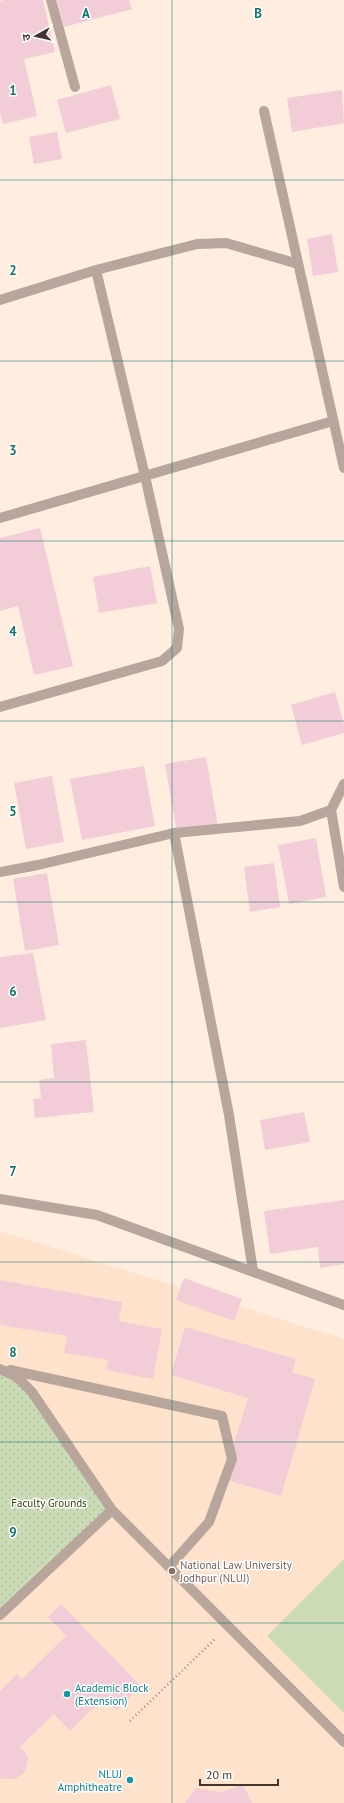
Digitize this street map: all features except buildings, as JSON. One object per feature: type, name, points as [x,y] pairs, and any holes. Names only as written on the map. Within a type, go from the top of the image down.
[{"type":"street","points":[[51,0],[75,86]]},
{"type":"street","points":[[264,111],[344,468]]},
{"type":"street","points":[[0,300],[96,270],[198,244],[226,243],[298,264]]},
{"type":"street","points":[[0,707],[162,661],[177,648],[179,629],[145,476],[96,270]]},
{"type":"street","points":[[0,518],[333,421]]},
{"type":"street","points":[[344,784],[331,810],[344,887]]},
{"type":"street","points":[[0,872],[38,865],[174,833],[300,821],[331,810]]},
{"type":"street","points":[[174,833],[229,1115],[253,1271]]},
{"type":"street","points":[[0,1199],[97,1215],[344,1305]]},
{"type":"street","points":[[0,1369],[17,1377],[32,1392],[112,1510],[344,1742]]},
{"type":"street","points":[[0,1369],[222,1416],[232,1459],[210,1522],[169,1567]]},
{"type":"street","points":[[0,1615],[112,1510]]},
{"type":"path","points":[[130,1721],[228,1626]]},
{"type":"shaded area","name":"National Law University Jodhpur (NLUJ)","points":[[0,1231],[344,1339],[344,1803],[0,1803]]},
{"type":"green space","name":"Faculty Grounds","points":[[0,1369],[17,1377],[112,1510],[0,1615]]},
{"type":"green space","points":[[344,1559],[344,1713],[267,1636]]},
{"type":"place","name":"National Law University Jodhpur (NLUJ)","points":[[172,1571]]},
{"type":"place","name":"Academic Block (Extension)","points":[[67,1694]]},
{"type":"place","name":"NLUJ Amphitheatre","points":[[130,1780]]}]
